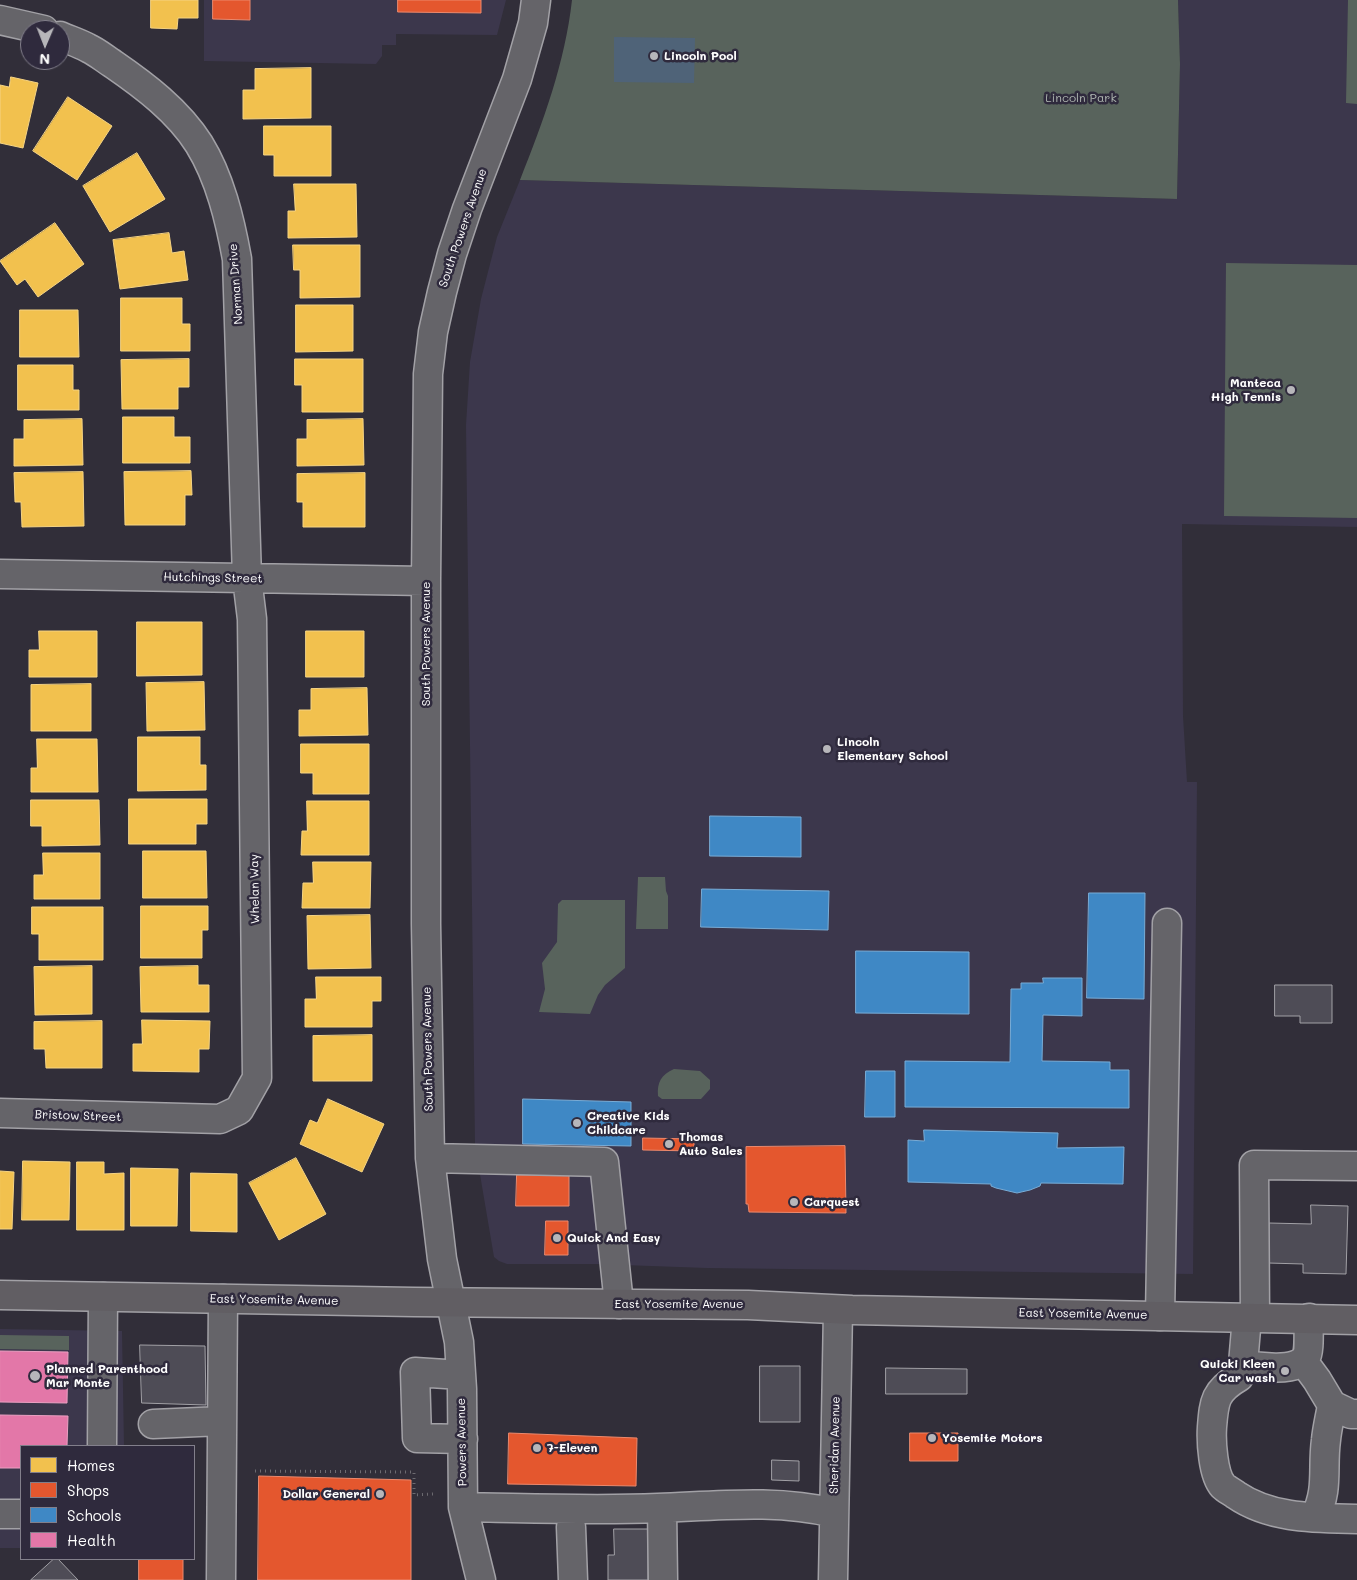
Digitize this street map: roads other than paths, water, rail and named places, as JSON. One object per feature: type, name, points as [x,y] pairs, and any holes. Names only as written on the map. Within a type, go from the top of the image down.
[{"type":"main road","name":"East Yosemite Avenue","points":[[0,1295],[748,1305],[838,1310],[1357,1320]]},
{"type":"street","name":"South Powers Avenue","points":[[451,1302],[442,1259],[430,1158],[426,924],[428,374],[433,332],[452,254],[526,51],[536,0]]},
{"type":"street","points":[[0,20],[20,25]]},
{"type":"street","name":"Norman Drive","points":[[70,40],[89,48],[126,73],[158,98],[181,120],[199,145],[222,197],[232,228],[237,259],[247,578]]},
{"type":"street","name":"Hutchings Street","points":[[0,574],[426,582]]},
{"type":"street","name":"Whelan Way","points":[[156,1118],[220,1119],[239,1110],[257,1078],[252,618],[247,578]]},
{"type":"street","points":[[1160,1316],[1167,923]]},
{"type":"street","name":"Bristow Street","points":[[0,1113],[156,1118]]},
{"type":"street","points":[[430,1158],[604,1162],[619,1304]]},
{"type":"street","points":[[1357,1166],[1254,1165],[1251,1317],[1239,1377],[1224,1385],[1214,1404],[1211,1439],[1216,1473],[1222,1486],[1248,1503],[1271,1512],[1357,1519]]},
{"type":"street","points":[[102,1445],[103,1297]]},
{"type":"street","points":[[221,1580],[223,1299]]},
{"type":"street","name":"Powers Avenue","points":[[451,1302],[459,1342],[463,1507],[481,1580]]},
{"type":"street","name":"Sheridan Avenue","points":[[833,1580],[838,1310]]},
{"type":"street","points":[[1243,1364],[1288,1367],[1303,1361],[1307,1356],[1309,1318]]},
{"type":"street","points":[[1303,1361],[1317,1380],[1345,1410],[1326,1441],[1325,1487],[1321,1505],[1315,1517]]},
{"type":"street","points":[[460,1375],[415,1372],[417,1438],[462,1438]]},
{"type":"street","points":[[153,1424],[222,1421]]},
{"type":"street","points":[[463,1507],[662,1508],[719,1505],[807,1507],[833,1513]]},
{"type":"street","points":[[662,1508],[663,1580]]},
{"type":"street","points":[[0,1514],[20,1514]]},
{"type":"street","points":[[572,1526],[573,1580]]},
{"type":"water","name":"Lincoln Pool","points":[[614,37],[695,38],[694,83],[614,82]]},
{"type":"place","name":"Lincoln Pool","points":[[654,56]]},
{"type":"place","name":"Manteca High Tennis","points":[[1291,390]]},
{"type":"place","name":"Lincoln Elementary School","points":[[827,749]]},
{"type":"place","name":"Creative Kids Childcare","points":[[577,1123]]},
{"type":"place","name":"Thomas Auto Sales","points":[[669,1144]]},
{"type":"place","name":"Carquest","points":[[794,1202]]},
{"type":"place","name":"Quick And Easy","points":[[557,1238]]},
{"type":"place","name":"Quicki Kleen Car wash","points":[[1285,1371]]},
{"type":"place","name":"Planned Parenthood Mar Monte","points":[[35,1376]]},
{"type":"place","name":"Yosemite Motors","points":[[932,1438]]},
{"type":"place","name":"7-Eleven","points":[[537,1448]]},
{"type":"place","name":"Dollar General","points":[[380,1494]]},
{"type":"park label","name":"Lincoln Park","points":[[1081,98]]}]
